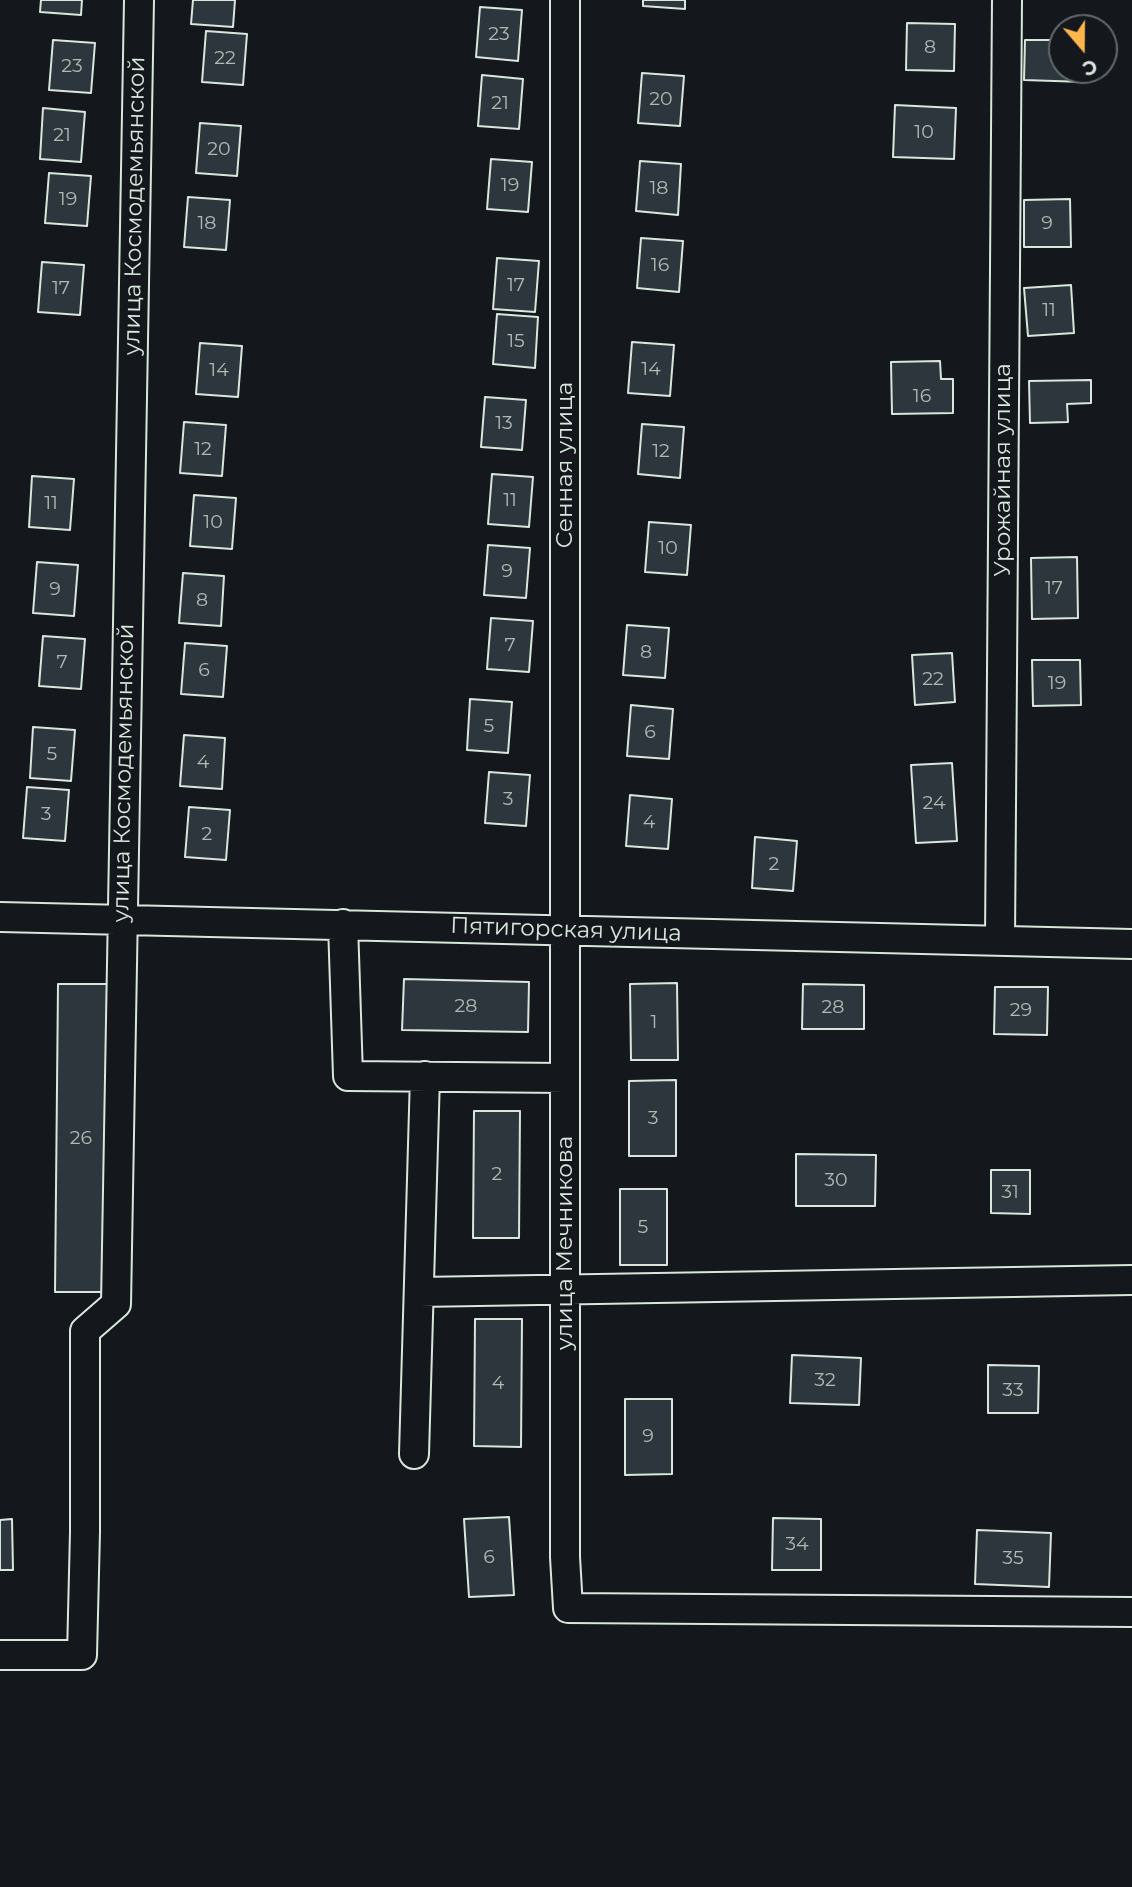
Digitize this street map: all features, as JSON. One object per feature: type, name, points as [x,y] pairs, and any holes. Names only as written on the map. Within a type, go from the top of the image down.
[{"type":"street","name":"улица Космодемьянской","points":[[0,1655],[82,1655],[85,1331],[116,1304],[139,0]]},
{"type":"street","name":"Сенная улица","points":[[565,0],[565,930]]},
{"type":"street","name":"Урожайная улица","points":[[1000,939],[1007,0]]},
{"type":"street","name":"Пятигорская улица","points":[[0,917],[1132,944]]},
{"type":"street","points":[[343,924],[348,1076],[565,1079]]},
{"type":"street","name":"улица Мечникова","points":[[565,930],[565,1557],[568,1608],[1132,1612]]},
{"type":"street","points":[[414,1454],[425,1076]]},
{"type":"street","points":[[419,1292],[1132,1280]]},
{"type":"building","points":[[41,0],[82,0],[81,15],[40,12]]},
{"type":"building","points":[[193,0],[235,0],[233,27],[191,24]]},
{"type":"building","points":[[643,0],[685,0],[685,9],[643,6]]},
{"type":"building","points":[[480,7],[522,10],[518,61],[476,57]]},
{"type":"building","points":[[907,23],[955,24],[954,71],[906,70]]},
{"type":"building","points":[[206,31],[247,34],[243,85],[202,82]]},
{"type":"building","points":[[53,40],[95,43],[91,93],[49,90]]},
{"type":"building","points":[[1025,40],[1048,40],[1048,81],[1024,80]]},
{"type":"building","points":[[642,73],[684,76],[680,126],[638,123]]},
{"type":"building","points":[[482,75],[523,79],[519,129],[478,126]]},
{"type":"building","points":[[895,105],[956,108],[954,159],[893,157]]},
{"type":"building","points":[[43,108],[85,112],[81,162],[40,159]]},
{"type":"building","points":[[200,123],[241,126],[237,176],[196,173]]},
{"type":"building","points":[[491,159],[532,162],[528,212],[487,209]]},
{"type":"building","points":[[640,161],[681,164],[678,215],[636,211]]},
{"type":"building","points":[[49,173],[91,176],[87,226],[45,223]]},
{"type":"building","points":[[188,197],[230,200],[226,250],[184,247]]},
{"type":"building","points":[[1070,199],[1071,247],[1024,247],[1024,200]]},
{"type":"building","points":[[641,238],[683,241],[679,292],[637,288]]},
{"type":"building","points":[[497,258],[539,261],[535,312],[493,309]]},
{"type":"building","points":[[42,262],[84,265],[80,315],[38,312]]},
{"type":"building","points":[[1071,285],[1074,333],[1028,336],[1024,288]]},
{"type":"building","points":[[497,314],[538,317],[535,368],[493,364]]},
{"type":"building","points":[[632,342],[674,345],[670,396],[628,393]]},
{"type":"building","points":[[200,343],[242,346],[238,397],[196,394]]},
{"type":"building","points":[[940,361],[941,379],[953,379],[953,413],[892,414],[891,362]]},
{"type":"building","points":[[1091,380],[1091,403],[1067,404],[1068,422],[1030,423],[1029,381]]},
{"type":"building","points":[[485,397],[526,400],[522,450],[481,447]]},
{"type":"building","points":[[184,422],[226,425],[222,476],[180,473]]},
{"type":"building","points":[[642,424],[684,427],[680,478],[638,474]]},
{"type":"building","points":[[492,474],[533,477],[529,527],[488,524]]},
{"type":"building","points":[[32,476],[74,479],[70,530],[29,527]]},
{"type":"building","points":[[194,495],[236,498],[232,549],[190,546]]},
{"type":"building","points":[[649,522],[691,525],[687,575],[645,572]]},
{"type":"building","points":[[488,545],[530,548],[526,598],[484,595]]},
{"type":"building","points":[[1077,557],[1078,618],[1032,619],[1031,558]]},
{"type":"building","points":[[37,562],[78,565],[74,616],[33,613]]},
{"type":"building","points":[[183,573],[224,576],[221,626],[179,623]]},
{"type":"building","points":[[491,618],[533,621],[529,672],[487,669]]},
{"type":"building","points":[[627,625],[669,628],[665,678],[623,675]]},
{"type":"building","points":[[43,636],[85,639],[81,689],[39,686]]},
{"type":"building","points":[[185,643],[227,646],[223,697],[181,694]]},
{"type":"building","points":[[952,653],[955,702],[915,705],[912,655]]},
{"type":"building","points":[[1032,660],[1080,660],[1081,705],[1033,706]]},
{"type":"building","points":[[470,699],[512,702],[508,753],[467,750]]},
{"type":"building","points":[[631,705],[673,709],[669,759],[627,756]]},
{"type":"building","points":[[33,727],[75,730],[71,781],[30,778]]},
{"type":"building","points":[[184,735],[225,738],[222,789],[180,786]]},
{"type":"building","points":[[952,763],[957,841],[916,843],[911,765]]},
{"type":"building","points":[[489,772],[530,775],[526,826],[485,823]]},
{"type":"building","points":[[27,787],[69,790],[65,841],[23,838]]},
{"type":"building","points":[[630,795],[672,799],[668,849],[626,846]]},
{"type":"building","points":[[189,807],[230,810],[226,860],[185,857]]},
{"type":"building","points":[[755,837],[797,841],[793,891],[752,888]]},
{"type":"building","points":[[404,979],[529,982],[528,1032],[402,1030]]},
{"type":"building","points":[[677,983],[678,1060],[631,1060],[630,984]]},
{"type":"building","points":[[58,984],[107,984],[104,1292],[55,1292]]},
{"type":"building","points":[[803,984],[864,985],[864,1029],[802,1029]]},
{"type":"building","points":[[995,987],[1048,987],[1047,1035],[994,1034]]},
{"type":"building","points":[[676,1080],[676,1156],[629,1156],[629,1081]]},
{"type":"building","points":[[474,1111],[520,1111],[519,1238],[473,1238]]},
{"type":"building","points":[[796,1154],[876,1155],[875,1206],[796,1206]]},
{"type":"building","points":[[991,1170],[1030,1170],[1030,1214],[991,1213]]},
{"type":"building","points":[[620,1189],[667,1189],[667,1265],[620,1265]]},
{"type":"building","points":[[475,1319],[522,1319],[521,1447],[474,1446]]},
{"type":"building","points":[[792,1355],[861,1358],[859,1405],[790,1403]]},
{"type":"building","points":[[988,1365],[1039,1366],[1038,1413],[988,1413]]},
{"type":"building","points":[[625,1399],[672,1399],[672,1474],[625,1475]]},
{"type":"building","points":[[509,1517],[514,1595],[469,1597],[464,1519]]},
{"type":"building","points":[[773,1518],[821,1519],[821,1570],[772,1570]]},
{"type":"building","points":[[12,1519],[13,1570],[0,1570],[0,1520]]},
{"type":"building","points":[[977,1530],[1051,1533],[1049,1587],[975,1584]]}]
